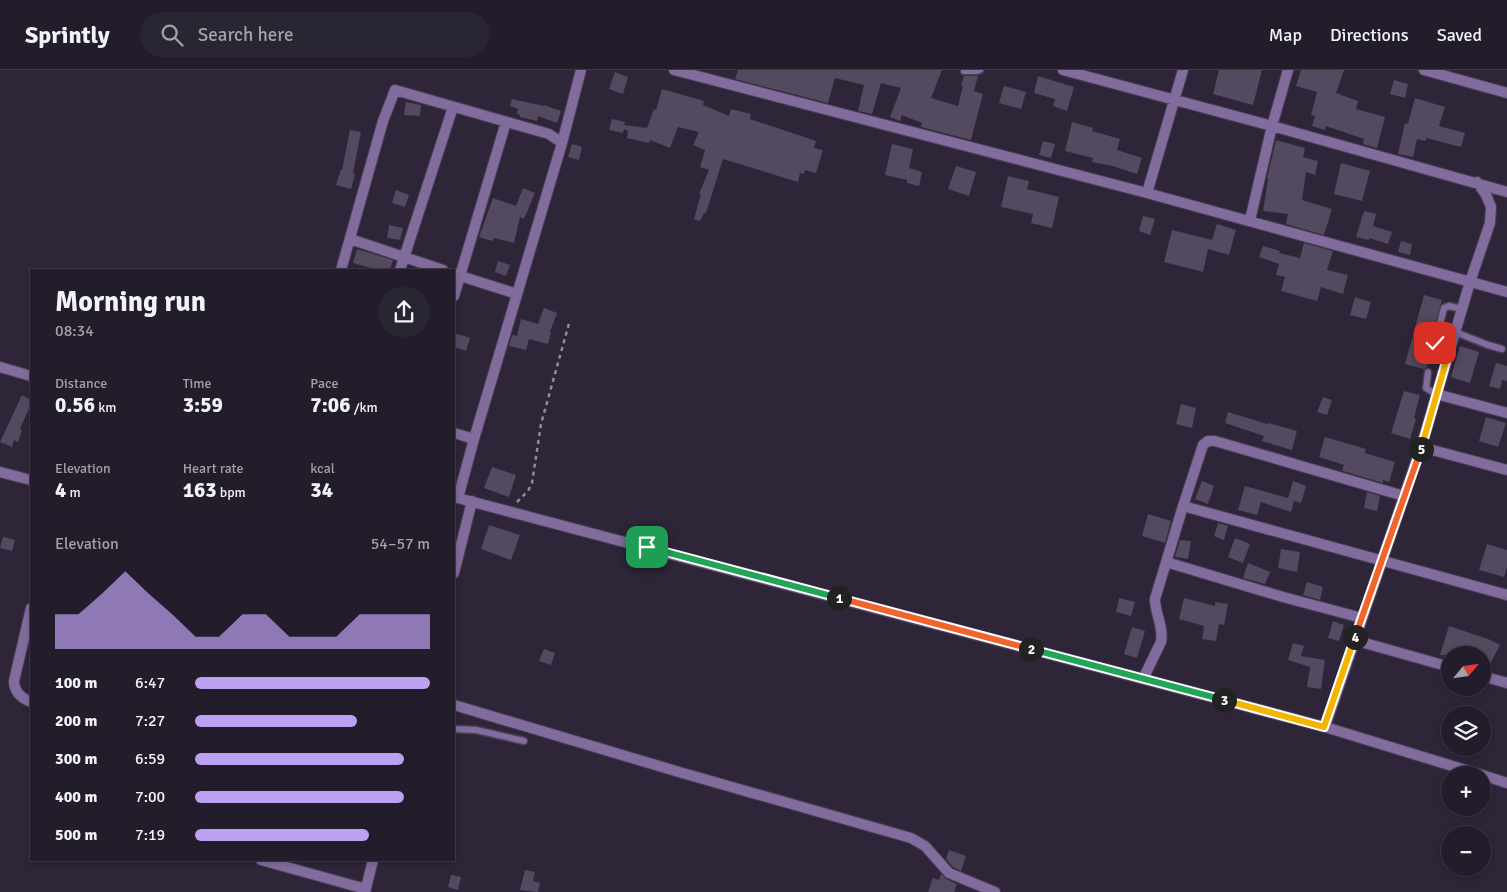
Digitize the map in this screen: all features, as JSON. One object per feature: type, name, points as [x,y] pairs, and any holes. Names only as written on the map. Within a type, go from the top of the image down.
[{"type":"street","points":[[581,70],[562,143],[456,497],[1324,727],[1452,766]]},
{"type":"street","points":[[674,70],[1250,220],[1507,292]]},
{"type":"street","points":[[1063,70],[1507,192]]},
{"type":"street","points":[[1147,193],[1183,70]]},
{"type":"street","points":[[1250,220],[1272,126],[1288,70]]},
{"type":"street","points":[[1424,70],[1507,93]]},
{"type":"street","points":[[341,269],[383,121],[395,90],[549,134],[562,143]]},
{"type":"street","points":[[400,269],[453,107]]},
{"type":"street","points":[[455,289],[457,274],[506,122]]},
{"type":"street","points":[[1324,727],[1421,448],[1470,282],[1490,223],[1491,207],[1486,195],[1476,182]]},
{"type":"street","points":[[350,239],[440,269]]},
{"type":"street","points":[[457,274],[517,294]]},
{"type":"street","points":[[0,367],[30,376]]},
{"type":"street","points":[[1436,394],[1507,413]]},
{"type":"street","points":[[455,433],[474,439]]},
{"type":"street","points":[[1143,679],[1161,642],[1162,636],[1155,599],[1203,445],[1208,441],[1215,441],[1404,496]]},
{"type":"street","points":[[1421,448],[1507,470]]},
{"type":"street","points":[[0,472],[30,480]]},
{"type":"street","points":[[455,569],[472,501]]},
{"type":"street","points":[[1183,506],[1507,595]]},
{"type":"street","points":[[1166,562],[1283,597],[1362,618]]},
{"type":"street","points":[[30,612],[14,686],[16,692],[30,701]]},
{"type":"street","points":[[1354,640],[1441,664]]},
{"type":"street","points":[[1491,679],[1507,683]]},
{"type":"street","points":[[455,705],[911,838],[925,846],[949,874],[994,892]]},
{"type":"street","points":[[1491,778],[1507,783]]},
{"type":"street","points":[[264,861],[366,890],[373,861]]},
{"type":"lane","points":[[964,71],[980,70]]},
{"type":"lane","points":[[1435,343],[1444,308],[1450,306],[1462,309]]},
{"type":"lane","points":[[1455,332],[1502,349]]},
{"type":"lane","points":[[1419,337],[1450,348]]},
{"type":"lane","points":[[1428,372],[1425,385],[1436,394]]},
{"type":"lane","points":[[455,730],[476,730],[524,741]]},
{"type":"path","points":[[505,510],[524,496],[532,484],[542,424],[570,320]]},
{"type":"building","points":[[738,70],[942,70],[931,98],[958,106],[964,76],[978,76],[974,91],[983,94],[971,140],[921,127],[922,123],[902,115],[900,121],[890,117],[901,88],[881,83],[872,114],[858,111],[864,85],[835,78],[828,103],[735,79]]},
{"type":"building","points":[[1219,70],[1262,70],[1253,105],[1213,94]]},
{"type":"building","points":[[1301,70],[1344,70],[1336,93],[1358,101],[1356,109],[1385,117],[1377,148],[1363,144],[1364,139],[1326,126],[1325,130],[1312,126],[1315,116],[1311,115],[1317,92],[1296,86]]},
{"type":"building","points":[[615,72],[628,77],[623,94],[609,89]]},
{"type":"building","points":[[1038,76],[1074,87],[1067,111],[1053,106],[1055,99],[1034,93]]},
{"type":"building","points":[[1394,80],[1408,84],[1405,98],[1390,94]]},
{"type":"building","points":[[1004,86],[1026,92],[1021,109],[999,103]]},
{"type":"building","points":[[662,89],[704,101],[703,105],[729,116],[731,109],[751,114],[750,119],[816,141],[814,148],[823,150],[816,173],[805,170],[804,174],[800,173],[798,182],[723,159],[706,213],[704,213],[700,221],[694,219],[701,194],[699,194],[709,170],[700,167],[705,150],[693,145],[699,132],[678,127],[670,148],[650,140],[649,143],[627,138],[628,131],[624,129],[623,133],[609,130],[612,119],[625,122],[624,125],[647,128],[654,109],[656,110]]},
{"type":"building","points":[[1415,98],[1445,107],[1439,126],[1465,133],[1461,147],[1426,138],[1426,141],[1417,139],[1413,157],[1398,154],[1405,123],[1408,124]]},
{"type":"building","points":[[512,99],[544,105],[561,111],[557,123],[538,116],[537,121],[520,117],[517,114],[518,109],[510,106]]},
{"type":"building","points":[[406,102],[421,105],[420,116],[404,115]]},
{"type":"building","points":[[1072,122],[1093,128],[1092,131],[1120,139],[1117,150],[1142,158],[1137,174],[1113,166],[1092,162],[1093,158],[1065,151]]},
{"type":"building","points":[[350,130],[361,132],[351,189],[336,185],[342,170]]},
{"type":"building","points":[[1276,140],[1305,148],[1303,157],[1318,161],[1315,175],[1306,172],[1302,200],[1332,209],[1324,235],[1286,224],[1288,214],[1263,211],[1267,178]]},
{"type":"building","points":[[1043,141],[1055,144],[1051,158],[1039,155]]},
{"type":"building","points":[[572,144],[582,147],[579,160],[568,157]]},
{"type":"building","points":[[892,144],[913,149],[909,168],[922,172],[919,186],[907,183],[907,180],[885,175]]},
{"type":"building","points":[[1341,163],[1370,171],[1362,201],[1334,194]]},
{"type":"building","points":[[956,166],[976,172],[969,196],[948,189]]},
{"type":"building","points":[[1008,176],[1029,181],[1027,189],[1059,197],[1052,228],[1031,223],[1033,214],[1001,207]]},
{"type":"building","points":[[523,188],[535,193],[524,219],[520,217],[514,243],[494,238],[492,241],[479,237],[493,198],[516,206]]},
{"type":"building","points":[[396,190],[409,195],[405,207],[392,203]]},
{"type":"building","points":[[1364,211],[1376,214],[1373,226],[1392,232],[1388,244],[1369,238],[1369,240],[1356,237]]},
{"type":"building","points":[[1143,216],[1155,219],[1150,235],[1139,231]]},
{"type":"building","points":[[1217,224],[1236,230],[1229,255],[1208,249],[1203,272],[1164,262],[1172,230],[1212,240]]},
{"type":"building","points":[[389,225],[403,228],[400,240],[387,238]]},
{"type":"building","points":[[1401,241],[1412,244],[1410,255],[1398,252]]},
{"type":"building","points":[[1304,243],[1333,251],[1327,270],[1348,275],[1343,294],[1321,287],[1317,301],[1281,291],[1285,277],[1276,275],[1279,264],[1259,257],[1263,246],[1280,251],[1279,253],[1300,258]]},
{"type":"building","points":[[357,249],[393,260],[390,269],[374,269],[353,263]]},
{"type":"building","points":[[498,261],[510,265],[506,276],[495,272]]},
{"type":"building","points":[[1424,295],[1442,300],[1432,336],[1419,332],[1414,336],[1416,341],[1433,349],[1427,367],[1424,369],[1405,364]]},
{"type":"building","points":[[1355,297],[1371,302],[1366,319],[1350,315]]},
{"type":"building","points":[[544,308],[557,313],[548,344],[529,339],[526,350],[509,346],[512,335],[517,336],[521,319],[538,324]]},
{"type":"building","points":[[455,333],[470,338],[466,351],[455,347]]},
{"type":"building","points":[[1460,346],[1479,352],[1470,383],[1451,377]]},
{"type":"building","points":[[1496,363],[1507,366],[1507,381],[1502,380],[1500,389],[1489,386]]},
{"type":"building","points":[[1404,391],[1420,395],[1410,439],[1391,433]]},
{"type":"building","points":[[22,395],[30,399],[30,406],[20,429],[22,430],[18,442],[14,440],[12,447],[0,442]]},
{"type":"building","points":[[1323,397],[1332,400],[1327,415],[1317,412]]},
{"type":"building","points":[[1181,404],[1196,408],[1192,428],[1176,424]]},
{"type":"building","points":[[1228,412],[1297,431],[1292,450],[1262,441],[1264,436],[1225,423]]},
{"type":"building","points":[[1486,417],[1506,423],[1498,447],[1479,441]]},
{"type":"building","points":[[1325,437],[1366,449],[1365,453],[1395,462],[1389,482],[1383,480],[1383,483],[1342,471],[1344,465],[1319,457]]},
{"type":"building","points":[[492,467],[516,475],[509,497],[484,488]]},
{"type":"building","points":[[1202,481],[1214,486],[1208,504],[1195,499]]},
{"type":"building","points":[[1293,481],[1306,486],[1301,503],[1294,501],[1291,512],[1261,502],[1257,515],[1238,510],[1245,486],[1288,498]]},
{"type":"building","points":[[1367,492],[1380,496],[1377,511],[1364,508]]},
{"type":"building","points":[[1148,514],[1171,521],[1165,543],[1142,536]]},
{"type":"building","points":[[1218,523],[1228,526],[1224,540],[1214,536]]},
{"type":"building","points":[[489,525],[520,535],[511,560],[481,549]]},
{"type":"building","points":[[3,537],[15,540],[12,551],[0,548]]},
{"type":"building","points":[[1235,538],[1250,544],[1243,563],[1228,557]]},
{"type":"building","points":[[1180,540],[1191,541],[1188,559],[1175,557]]},
{"type":"building","points":[[1487,544],[1507,550],[1507,567],[1504,577],[1479,570]]},
{"type":"building","points":[[1281,549],[1300,552],[1297,572],[1278,568]]},
{"type":"building","points":[[1248,563],[1270,572],[1265,584],[1243,578]]},
{"type":"building","points":[[1307,582],[1323,587],[1320,600],[1303,595]]},
{"type":"building","points":[[1119,598],[1135,602],[1131,616],[1116,612]]},
{"type":"building","points":[[1184,598],[1215,606],[1215,602],[1228,604],[1224,625],[1219,624],[1216,641],[1202,639],[1204,626],[1179,619]]},
{"type":"building","points":[[1333,621],[1344,625],[1339,641],[1328,638]]},
{"type":"building","points":[[1449,626],[1500,645],[1491,662],[1491,646],[1443,646]]},
{"type":"building","points":[[1132,627],[1145,631],[1137,658],[1124,654]]},
{"type":"building","points":[[1293,643],[1304,646],[1301,656],[1325,660],[1321,689],[1307,687],[1310,667],[1288,660]]},
{"type":"building","points":[[544,649],[555,653],[551,665],[539,661]]},
{"type":"building","points":[[949,850],[966,856],[961,871],[953,867],[946,859]]},
{"type":"building","points":[[525,870],[535,872],[533,881],[540,883],[538,892],[520,890]]},
{"type":"building","points":[[941,874],[946,879],[957,884],[954,892],[928,892],[933,878],[939,880]]},
{"type":"building","points":[[451,875],[461,877],[458,890],[448,887]]},
{"type":"route","points":[[647,547],[1324,727],[1421,448],[1450,348],[1435,343]]}]
